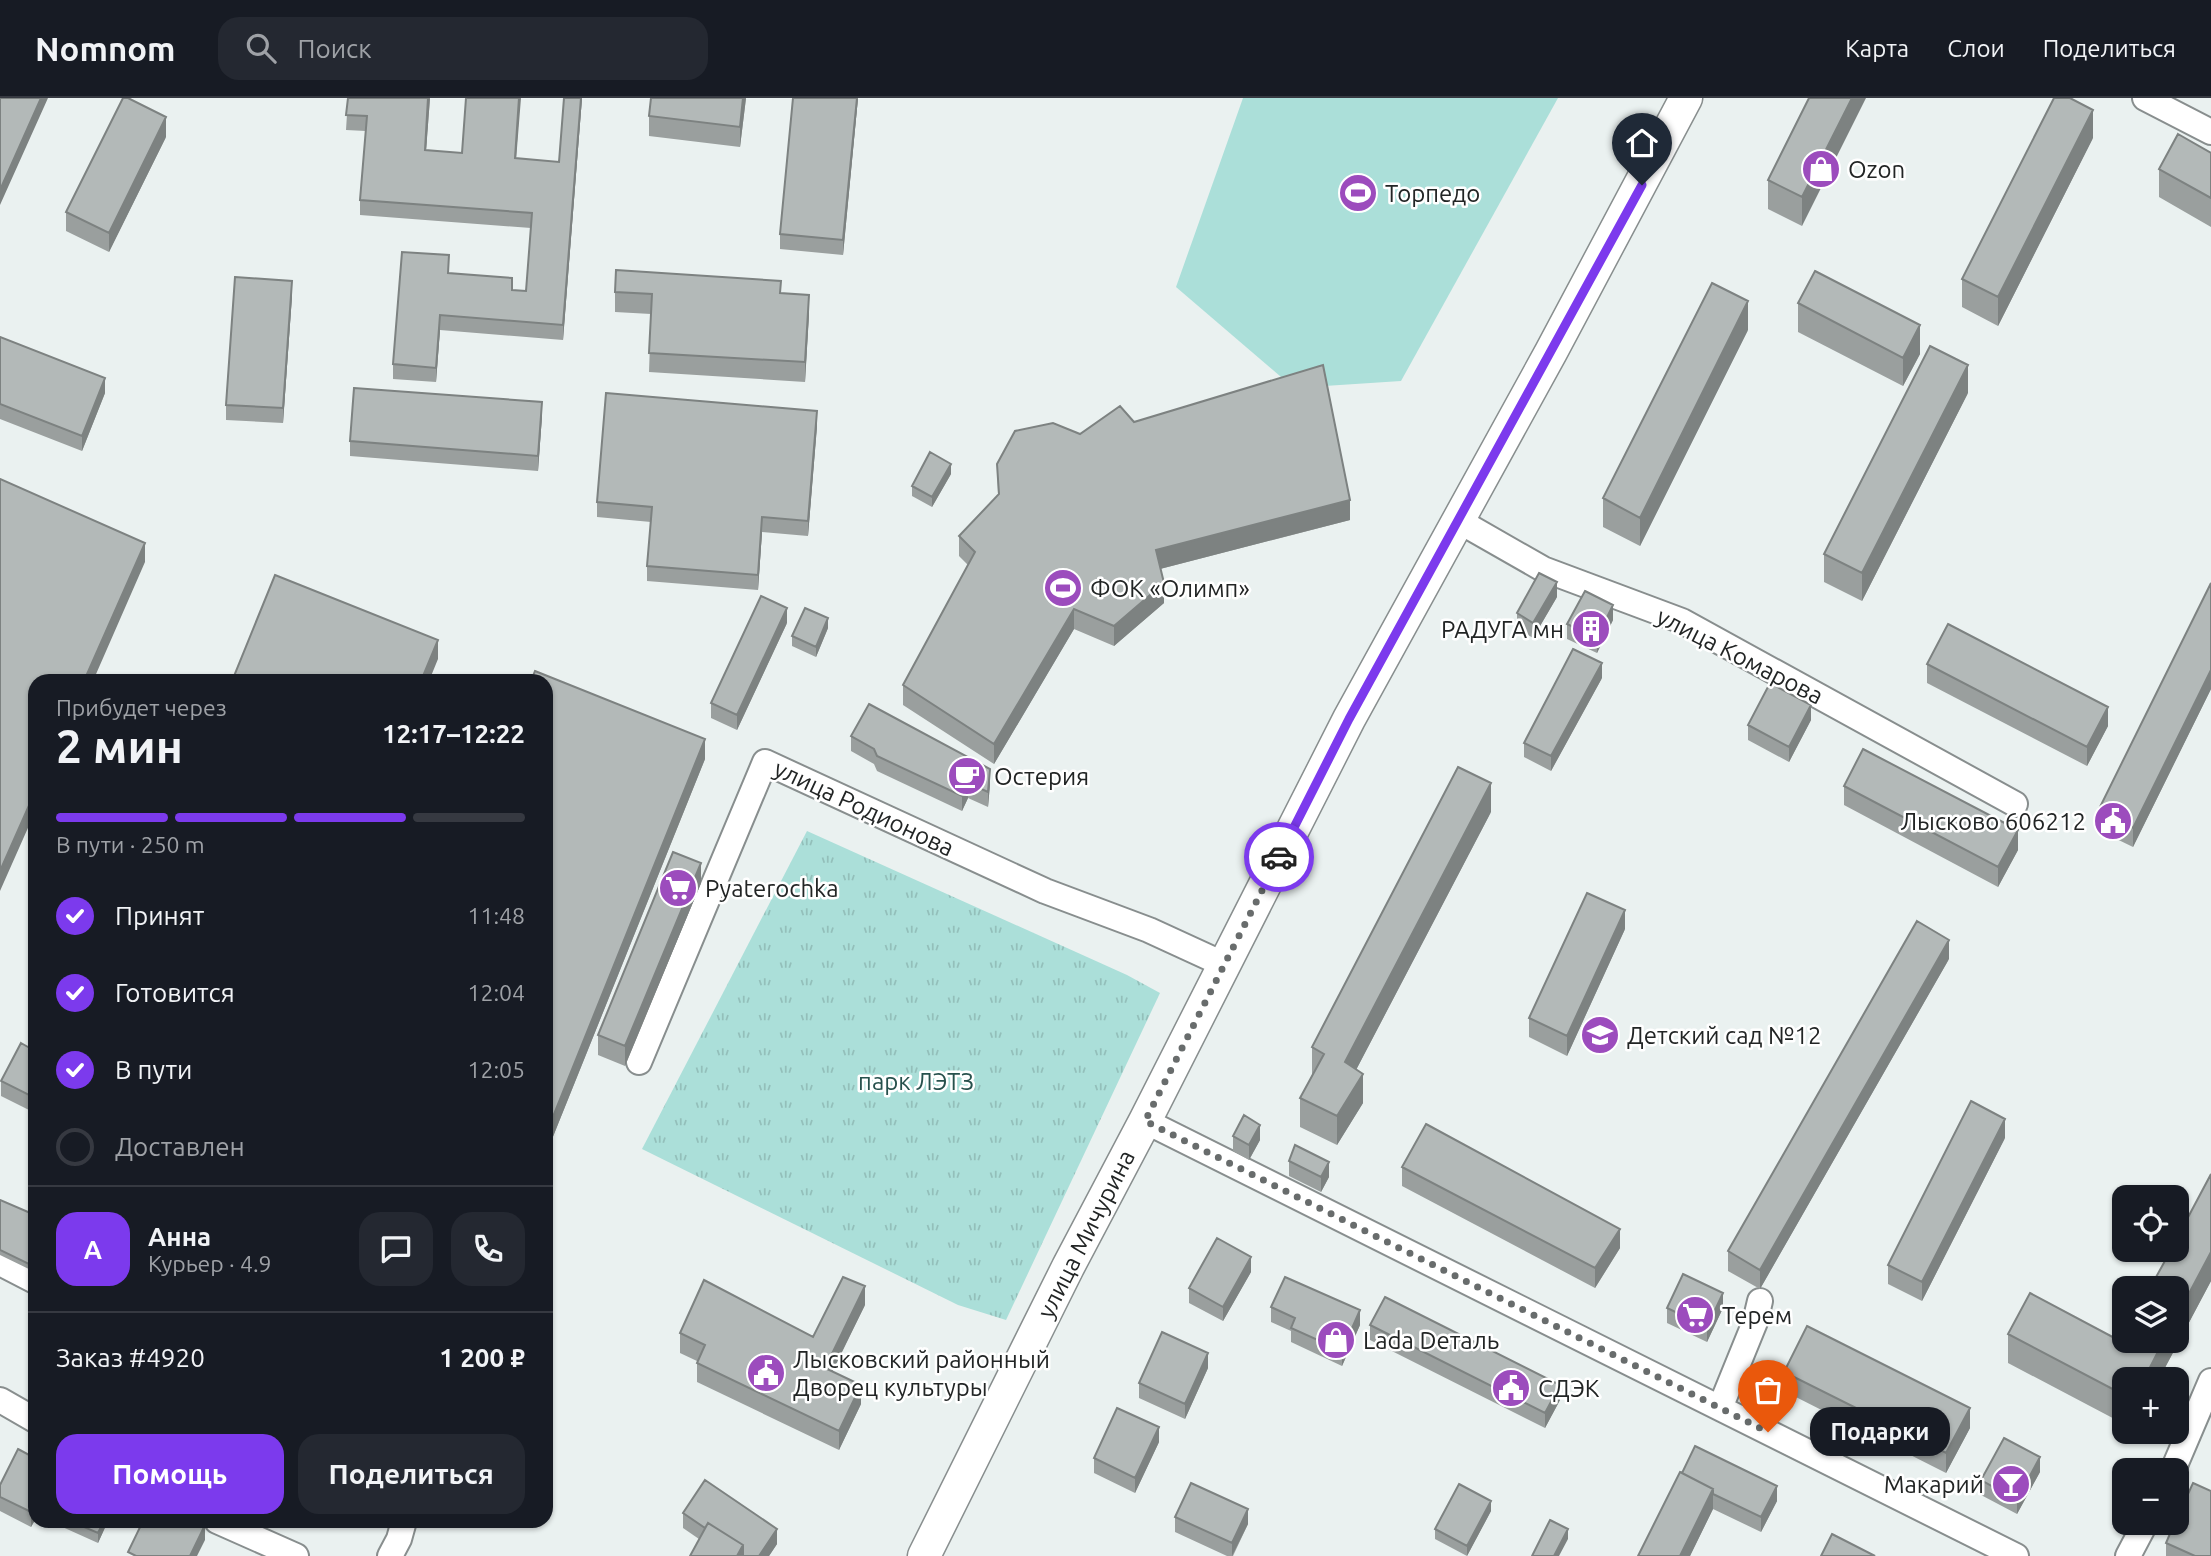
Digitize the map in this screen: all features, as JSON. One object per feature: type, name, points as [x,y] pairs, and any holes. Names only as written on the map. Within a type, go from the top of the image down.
[{"type":"main road","name":"улица Мичурина","points":[[924,1556],[1068,1267],[1349,719],[1460,521],[1686,98]]},
{"type":"street","points":[[2145,98],[2211,132]]},
{"type":"street","name":"улица Комарова","points":[[1460,521],[1543,569],[1682,621],[2015,804]]},
{"type":"street","name":"улица Родионова","points":[[639,1062],[765,762],[1045,891],[1149,930],[1223,964]]},
{"type":"street","points":[[1145,1121],[2016,1556]]},
{"type":"street","points":[[0,1263],[28,1277]]},
{"type":"street","points":[[1720,1408],[1755,1322],[1760,1301]]},
{"type":"street","points":[[2178,1458],[2211,1381]]},
{"type":"street","points":[[0,1400],[28,1416]]},
{"type":"street","points":[[233,1528],[296,1556]]},
{"type":"street","points":[[2128,1556],[2139,1535]]},
{"type":"green space","name":"Торпедо","points":[[1243,98],[1558,98],[1401,381],[1294,388],[1176,287]]},
{"type":"green space","name":"парк ЛЭТЗ","points":[[807,831],[1127,975],[1160,993],[1006,1320],[958,1305],[642,1149]]},
{"type":"building","points":[[0,98],[41,98],[0,190]]},
{"type":"building","points":[[123,98],[166,117],[109,233],[66,212]]},
{"type":"building","points":[[348,98],[428,98],[425,150],[462,153],[466,98],[519,98],[515,158],[559,162],[564,98],[581,98],[563,325],[440,315],[436,368],[393,364],[402,252],[449,255],[448,273],[512,278],[512,290],[526,291],[532,213],[360,200],[367,116],[346,115]]},
{"type":"building","points":[[651,98],[743,98],[740,127],[649,116]]},
{"type":"building","points":[[793,98],[857,98],[843,240],[780,234]]},
{"type":"building","points":[[1809,98],[1852,98],[1802,197],[1768,180]]},
{"type":"building","points":[[2054,98],[2070,98],[2093,110],[1998,297],[1962,279]]},
{"type":"building","points":[[2178,134],[2211,153],[2211,198],[2159,169]]},
{"type":"building","points":[[616,270],[781,281],[780,293],[809,295],[805,362],[649,353],[652,294],[615,292]]},
{"type":"building","points":[[1815,271],[1920,325],[1903,358],[1798,303]]},
{"type":"building","points":[[235,277],[292,281],[283,408],[226,405]]},
{"type":"building","points":[[1712,283],[1748,301],[1640,518],[1603,498]]},
{"type":"building","points":[[0,337],[105,378],[82,436],[0,404]]},
{"type":"building","points":[[1930,346],[1968,365],[1862,573],[1824,554]]},
{"type":"building","name":"ФОК «Олимп»","points":[[1323,365],[1350,500],[1156,550],[1164,583],[1114,626],[1074,609],[994,744],[903,685],[975,552],[959,536],[999,494],[997,464],[1015,431],[1053,423],[1080,434],[1120,406],[1134,422]]},
{"type":"building","points":[[354,388],[542,402],[538,456],[350,441]]},
{"type":"building","points":[[606,393],[817,411],[808,521],[762,517],[758,575],[647,566],[652,507],[597,502]]},
{"type":"building","points":[[930,452],[951,464],[932,497],[912,486]]},
{"type":"building","points":[[0,479],[145,543],[87,674],[28,674],[28,808],[0,871]]},
{"type":"building","points":[[1539,573],[1557,582],[1533,623],[1517,613]]},
{"type":"building","points":[[275,575],[438,640],[424,674],[235,674]]},
{"type":"building","points":[[2211,583],[2211,670],[2133,828],[2098,811]]},
{"type":"building","points":[[1585,591],[1613,605],[1597,638],[1567,624]]},
{"type":"building","points":[[761,596],[787,608],[737,715],[711,703]]},
{"type":"building","points":[[805,608],[828,618],[816,647],[792,636]]},
{"type":"building","points":[[1948,624],[2108,707],[2087,747],[1927,664]]},
{"type":"building","points":[[1573,649],[1602,663],[1551,756],[1524,743]]},
{"type":"building","points":[[553,678],[705,739],[553,1117]]},
{"type":"building","points":[[1770,683],[1811,705],[1789,747],[1748,725]]},
{"type":"building","points":[[869,704],[990,769],[988,792],[968,783],[962,796],[877,756],[874,749],[851,736]]},
{"type":"building","points":[[1863,749],[2018,830],[1998,867],[1844,786]]},
{"type":"building","points":[[1458,767],[1491,783],[1345,1062],[1363,1074],[1337,1116],[1300,1098],[1324,1054],[1312,1047]]},
{"type":"building","points":[[673,852],[701,863],[625,1046],[598,1035]]},
{"type":"building","points":[[1587,893],[1625,910],[1567,1036],[1529,1018]]},
{"type":"building","points":[[1917,921],[1949,940],[1760,1270],[1728,1251]]},
{"type":"building","points":[[21,1043],[28,1047],[28,1094],[1,1081]]},
{"type":"building","points":[[1971,1101],[2005,1119],[1922,1282],[1888,1265]]},
{"type":"building","points":[[1244,1115],[1260,1125],[1249,1145],[1233,1136]]},
{"type":"building","points":[[1426,1124],[1620,1229],[1595,1268],[1402,1167]]},
{"type":"building","points":[[1295,1145],[1329,1162],[1321,1177],[1289,1161]]},
{"type":"building","points":[[2211,1174],[2211,1252],[2189,1293],[2189,1276],[2157,1276],[2164,1262],[2189,1262],[2189,1215]]},
{"type":"building","points":[[0,1200],[28,1212],[28,1264],[0,1250]]},
{"type":"building","points":[[1217,1238],[1251,1257],[1223,1307],[1189,1288]]},
{"type":"building","points":[[1683,1274],[1723,1293],[1707,1327],[1667,1308]]},
{"type":"building","name":"Лысковский районный Дворец культуры","points":[[843,1277],[865,1286],[825,1368],[861,1385],[839,1431],[697,1363],[705,1345],[680,1333],[704,1280],[813,1337]]},
{"type":"building","points":[[1285,1277],[1360,1310],[1342,1351],[1291,1328],[1295,1318],[1271,1307]]},
{"type":"building","points":[[2030,1293],[2112,1337],[2112,1353],[2157,1353],[2150,1367],[2112,1367],[2112,1389],[2008,1334]]},
{"type":"building","points":[[1385,1297],[1560,1385],[1545,1413],[1370,1325]]},
{"type":"building","points":[[1807,1326],[1970,1408],[1946,1453],[1784,1372]]},
{"type":"building","points":[[1162,1332],[1208,1353],[1185,1404],[1139,1383]]},
{"type":"building","points":[[1117,1408],[1159,1427],[1135,1478],[1094,1458]]},
{"type":"building","name":"Макарий","points":[[2004,1438],[2040,1457],[2017,1500],[1981,1480]]},
{"type":"building","points":[[1695,1446],[1777,1486],[1761,1517],[1713,1494],[1713,1489],[1682,1473]]},
{"type":"building","points":[[18,1449],[28,1454],[28,1511],[0,1497],[0,1485]]},
{"type":"building","points":[[1680,1472],[1713,1489],[1680,1556],[1638,1556]]},
{"type":"building","points":[[705,1480],[777,1529],[759,1556],[744,1556],[743,1545],[708,1523],[705,1528],[683,1513]]},
{"type":"building","points":[[1191,1483],[1248,1509],[1232,1543],[1175,1517]]},
{"type":"building","points":[[2193,1483],[2211,1491],[2211,1556],[2195,1556],[2166,1543],[2169,1535],[2189,1535],[2189,1492]]},
{"type":"building","points":[[1459,1484],[1491,1501],[1467,1546],[1435,1529]]},
{"type":"building","points":[[1550,1520],[1568,1529],[1554,1556],[1532,1556]]},
{"type":"building","points":[[708,1523],[743,1545],[737,1556],[690,1556]]},
{"type":"building","points":[[86,1528],[100,1528],[98,1533]]},
{"type":"building","points":[[140,1528],[204,1528],[190,1556],[136,1556],[128,1552]]},
{"type":"building","points":[[1832,1534],[1875,1556],[1821,1556]]},
{"type":"way so far","points":[[1279,857],[1145,1121],[1768,1432]]},
{"type":"place","name":"Ozon","points":[[1821,169]]},
{"type":"place","name":"Торпедо","points":[[1358,193]]},
{"type":"place","name":"ФОК «Олимп»","points":[[1063,588]]},
{"type":"place","name":"РАДУГА мн","points":[[1591,629]]},
{"type":"place","name":"Остерия","points":[[967,776]]},
{"type":"place","name":"Лысково 606212","points":[[2113,821]]},
{"type":"place","name":"Pyaterochka","points":[[678,888]]},
{"type":"place","name":"Детский сад №12","points":[[1600,1035]]},
{"type":"place","name":"Терем","points":[[1695,1315]]},
{"type":"place","name":"Lada Dеталь","points":[[1336,1340]]},
{"type":"place","name":"Лысковский районный Дворец культуры","points":[[766,1373]]},
{"type":"place","name":"СДЭК","points":[[1511,1388]]},
{"type":"place","name":"Подарки","points":[[1768,1432]]},
{"type":"place","name":"Макарий","points":[[2011,1484]]},
{"type":"route","points":[[1279,857],[1349,719],[1642,185]]}]
